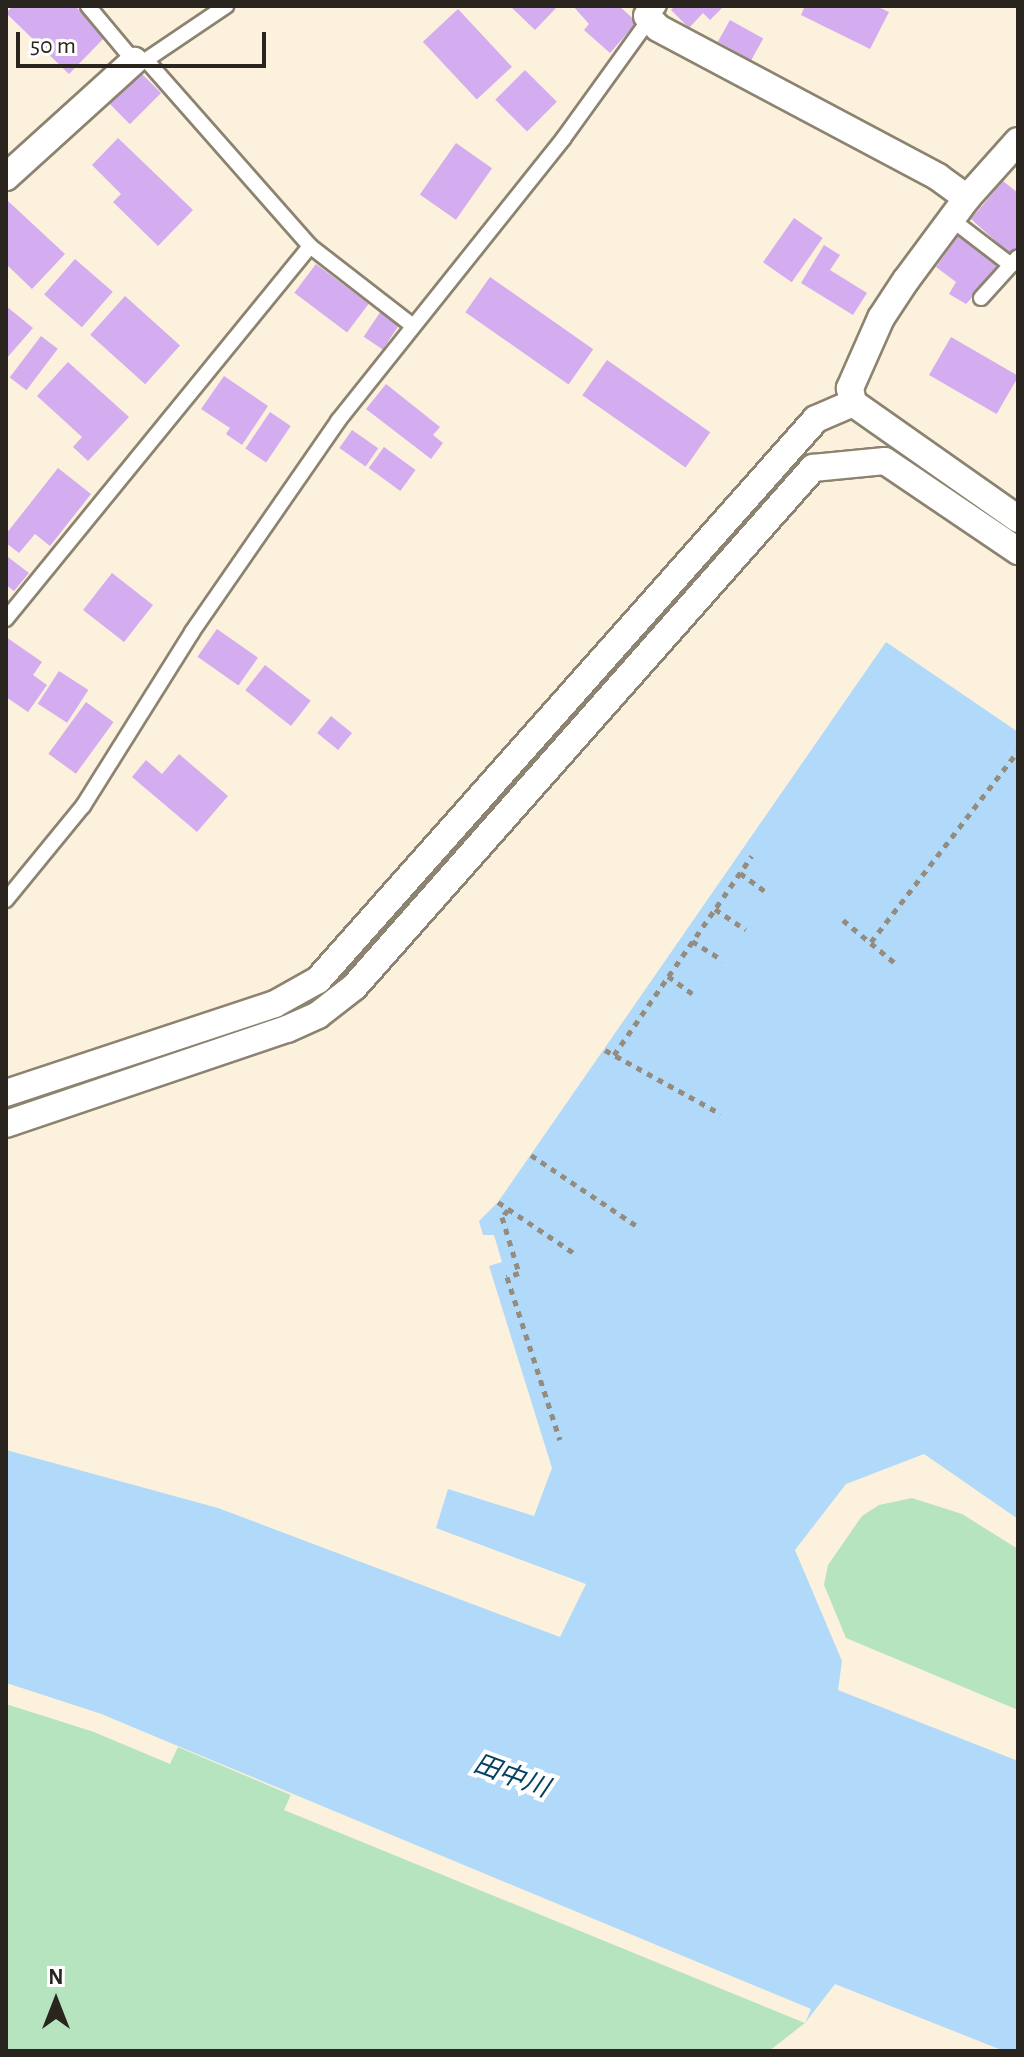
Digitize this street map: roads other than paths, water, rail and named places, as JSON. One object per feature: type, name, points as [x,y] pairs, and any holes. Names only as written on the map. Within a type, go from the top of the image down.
[{"type":"street","points":[[648,9],[658,28],[938,177],[967,198]]},
{"type":"street","points":[[6,177],[140,61]]},
{"type":"street","points":[[1018,141],[967,198],[881,318],[850,388],[853,403],[1018,519]]},
{"type":"street","points":[[6,1093],[275,1004],[318,980],[816,419],[853,403]]},
{"type":"street","points":[[6,1124],[287,1029],[318,1015],[354,987],[813,468],[885,461],[1018,551]]},
{"type":"lane","points":[[88,6],[310,246],[413,326]]},
{"type":"lane","points":[[140,61],[226,6]]},
{"type":"lane","points":[[6,900],[83,806],[192,632],[338,421],[563,139],[643,32],[648,9]]},
{"type":"lane","points":[[951,219],[1014,261],[981,298]]},
{"type":"lane","points":[[6,619],[310,246]]},
{"type":"water","name":"田中川","points":[[886,642],[1018,732],[1018,1519],[924,1454],[846,1484],[795,1550],[842,1661],[838,1690],[1018,1761],[1018,2051],[1004,2051],[835,1984],[805,2023],[810,2009],[101,1714],[6,1683],[6,1450],[218,1508],[560,1637],[586,1584],[436,1528],[448,1489],[534,1516],[552,1468],[489,1266],[502,1262],[494,1235],[483,1235],[479,1221],[498,1202]]}]
